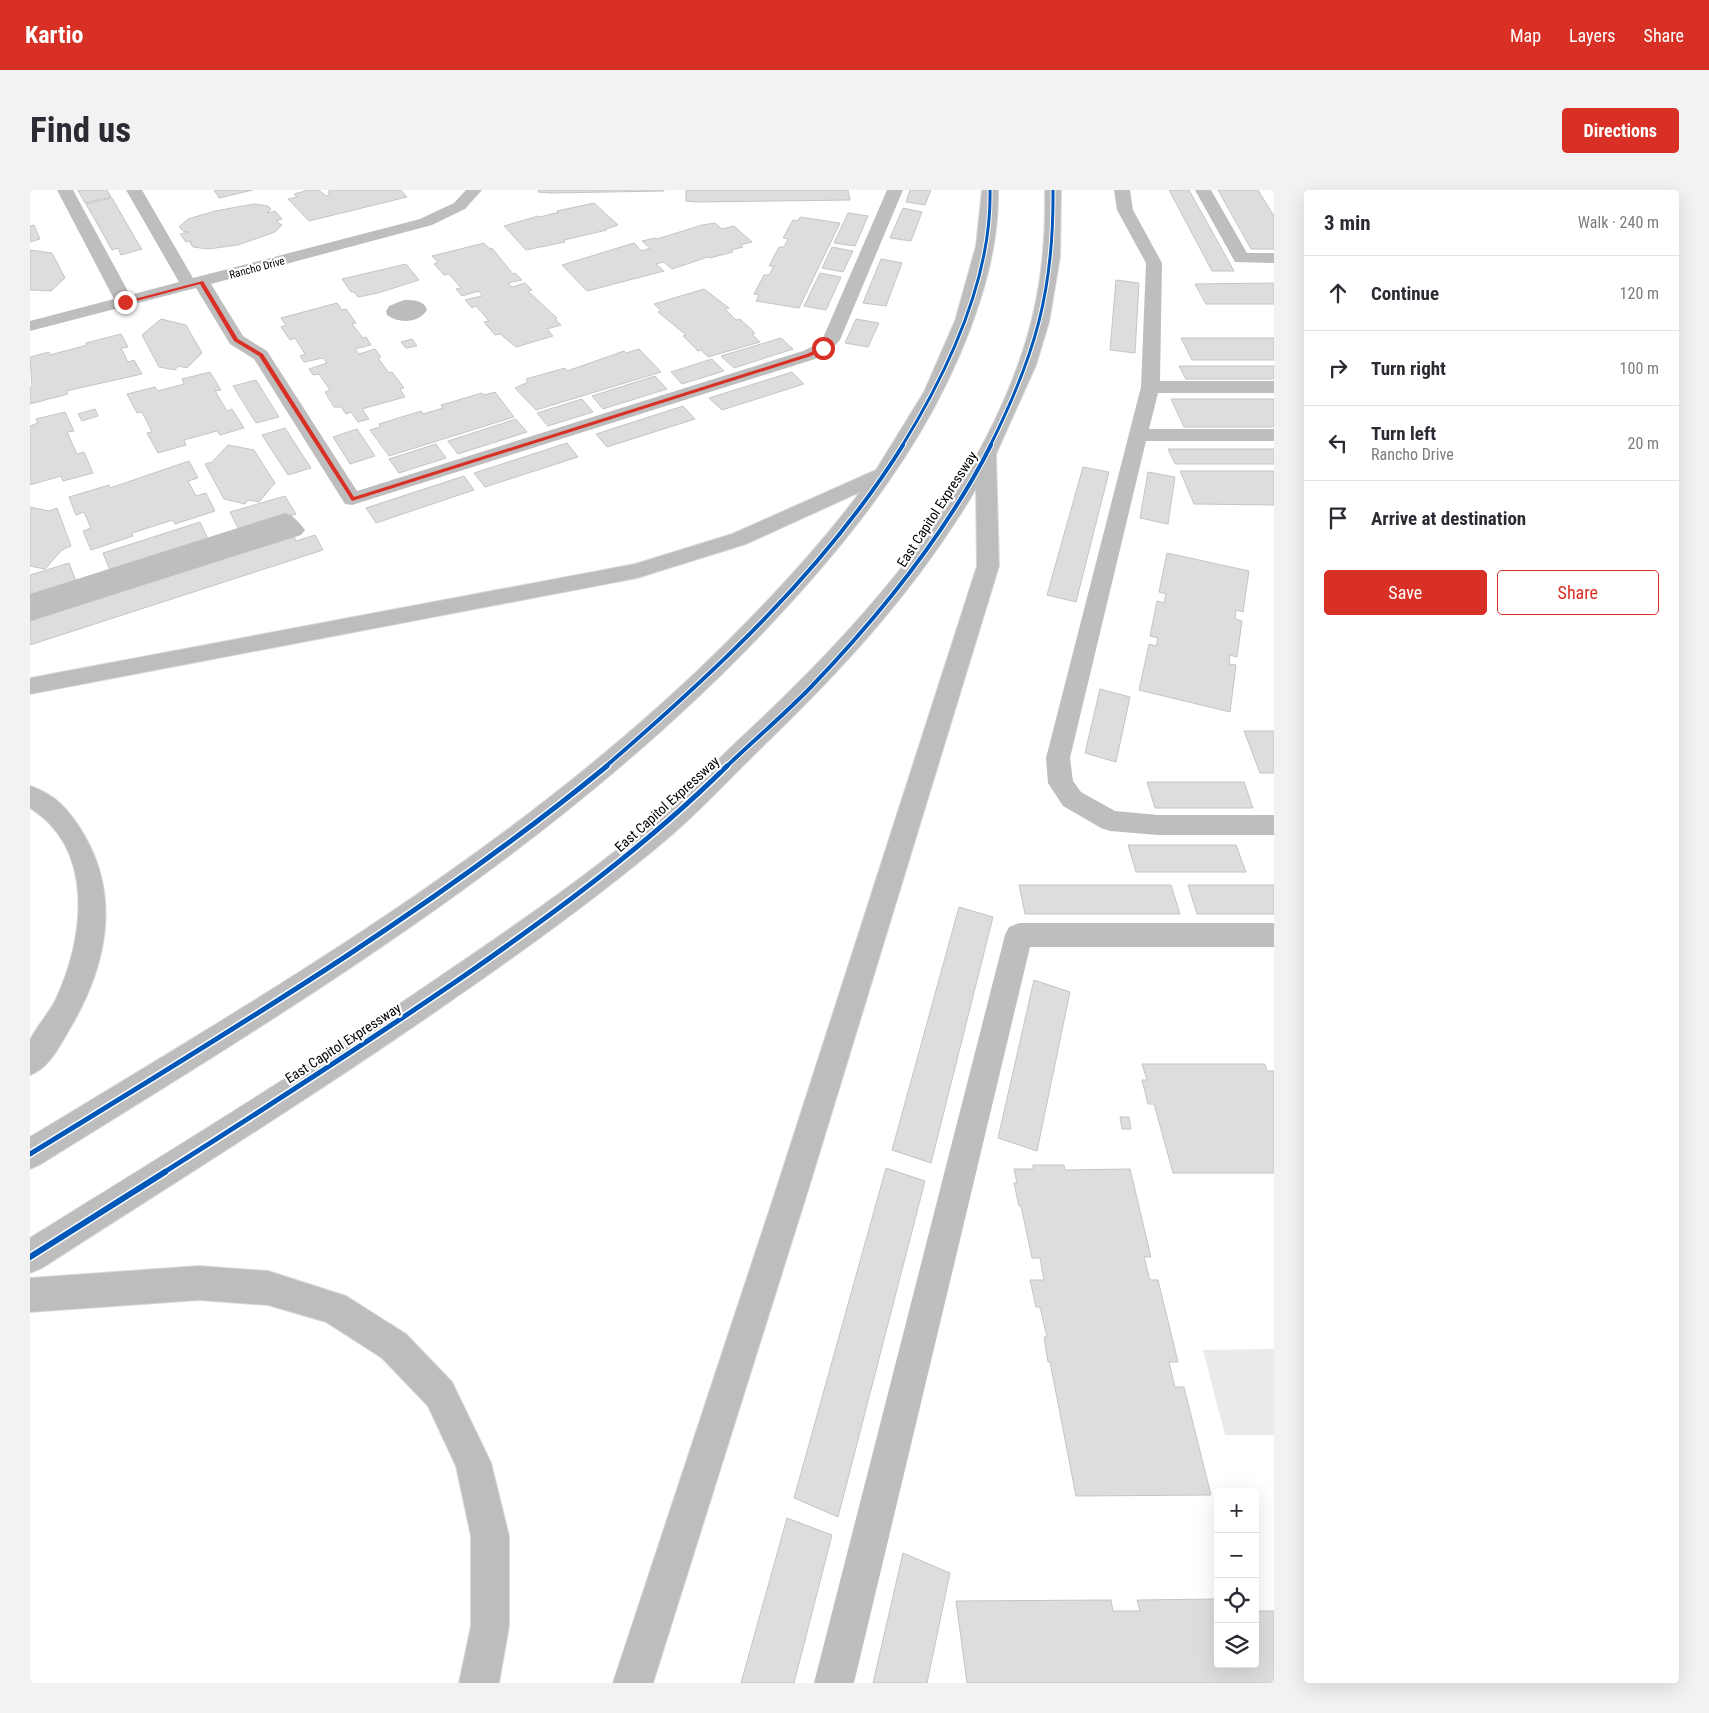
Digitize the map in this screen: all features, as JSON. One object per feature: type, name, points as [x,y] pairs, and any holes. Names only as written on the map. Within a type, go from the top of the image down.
[{"type":"highway","points":[[30,1154],[267,1009],[385,932],[501,850],[591,781],[679,705],[744,640],[813,565],[884,474],[920,418],[945,369],[966,319],[978,276],[986,231],[990,190]]},
{"type":"highway","name":"East Capitol Expressway","points":[[30,1258],[456,983],[647,840],[820,678],[910,574],[962,497],[986,454],[1028,364],[1041,317],[1055,232],[1054,190]]},
{"type":"highway","points":[[633,1683],[793,1187],[988,566],[986,454]]},
{"type":"highway","points":[[30,686],[638,571],[694,555],[739,539],[884,474]]},
{"type":"highway","points":[[30,796],[53,811],[71,834],[84,857],[93,890],[93,924],[84,967],[65,1012],[30,1062]]},
{"type":"highway","points":[[30,1295],[199,1283],[268,1288],[334,1308],[394,1346],[440,1394],[473,1463],[490,1536],[490,1626],[479,1683]]},
{"type":"street","points":[[65,190],[125,302]]},
{"type":"street","points":[[134,190],[195,284],[236,340],[261,355],[352,499],[809,355],[823,348],[831,340],[850,299],[895,190]]},
{"type":"street","name":"Rancho Drive","points":[[30,326],[426,222],[454,210],[470,198],[474,190]]},
{"type":"street","points":[[1122,190],[1121,200],[1127,215],[1151,252],[1154,263],[1150,387],[1058,758],[1061,783],[1072,799],[1110,821],[1158,825],[1274,825]]},
{"type":"street","points":[[1204,190],[1241,258],[1274,258]]},
{"type":"street","points":[[1150,387],[1274,387]]},
{"type":"street","points":[[1137,435],[1274,435]]},
{"type":"street","points":[[285,520],[294,530],[39,605],[285,520]]},
{"type":"street","points":[[834,1683],[1019,935],[1274,935]]},
{"type":"shaded area","points":[[404,300],[421,302],[427,310],[419,318],[408,321],[397,320],[387,315],[386,311],[389,306]]},
{"type":"shaded area","points":[[1274,1349],[1274,1435],[1225,1435],[1203,1350]]},
{"type":"building","points":[[78,190],[107,190],[111,197],[85,203]]},
{"type":"building","points":[[214,190],[253,190],[219,198]]},
{"type":"building","points":[[309,190],[319,190],[326,196],[330,195],[328,192],[330,190],[401,190],[407,197],[309,221],[288,199],[297,197],[294,194]]},
{"type":"building","points":[[539,190],[664,191],[550,193],[538,192]]},
{"type":"building","points":[[686,190],[848,190],[850,200],[696,202],[686,201]]},
{"type":"building","points":[[910,190],[931,190],[925,205],[906,202]]},
{"type":"building","points":[[1169,190],[1189,190],[1234,271],[1212,271]]},
{"type":"building","points":[[1218,190],[1258,190],[1274,216],[1274,249],[1251,249]]},
{"type":"building","points":[[112,198],[142,249],[121,255],[118,248],[112,250],[86,204]]},
{"type":"building","points":[[594,203],[618,225],[607,230],[564,240],[565,242],[526,250],[504,226],[559,212],[557,211]]},
{"type":"building","points":[[254,204],[268,206],[271,209],[267,213],[275,211],[282,219],[276,221],[282,225],[275,232],[238,245],[208,249],[193,247],[190,243],[192,241],[186,242],[180,234],[189,232],[183,231],[179,227],[188,219],[215,211]]},
{"type":"building","points":[[903,208],[922,212],[911,241],[890,238]]},
{"type":"building","points":[[848,213],[868,216],[855,246],[834,243]]},
{"type":"building","points":[[800,217],[840,223],[799,308],[756,301],[759,295],[754,294],[764,275],[769,275],[774,266],[769,266],[779,247],[784,247],[788,239],[783,238],[793,220],[798,221]]},
{"type":"building","points":[[715,223],[722,229],[734,226],[752,242],[740,245],[743,247],[731,250],[733,252],[708,257],[672,269],[664,262],[656,264],[664,271],[587,291],[562,265],[634,243],[642,251],[650,248],[642,241],[657,239],[702,225]]},
{"type":"building","points":[[34,225],[40,239],[30,242],[30,226]]},
{"type":"building","points":[[484,243],[490,249],[492,248],[513,274],[515,273],[522,280],[508,283],[512,287],[525,283],[532,290],[528,291],[557,318],[555,319],[561,325],[547,329],[553,336],[516,347],[500,334],[495,335],[484,322],[489,321],[476,306],[472,308],[465,300],[482,296],[479,291],[462,296],[456,289],[461,288],[449,274],[444,275],[434,264],[438,262],[432,256]]},
{"type":"building","points":[[832,247],[853,251],[843,272],[822,268]]},
{"type":"building","points":[[30,250],[52,253],[65,278],[51,291],[30,290]]},
{"type":"building","points":[[881,259],[902,263],[886,306],[863,303]]},
{"type":"building","points":[[406,264],[419,280],[378,293],[358,297],[354,292],[351,292],[342,279]]},
{"type":"building","points":[[820,273],[841,277],[826,310],[804,306]]},
{"type":"building","points":[[1116,280],[1139,283],[1135,353],[1110,350]]},
{"type":"building","points":[[1274,283],[1274,304],[1206,304],[1195,284]]},
{"type":"building","points":[[704,289],[729,308],[725,309],[736,320],[740,319],[755,333],[752,334],[760,342],[708,357],[701,350],[698,351],[683,336],[686,335],[658,312],[661,311],[654,304]]},
{"type":"building","points":[[337,303],[342,310],[346,309],[356,323],[352,324],[363,338],[366,337],[371,345],[355,349],[359,354],[375,349],[381,357],[378,358],[389,373],[392,372],[404,388],[400,389],[405,397],[362,409],[369,419],[358,422],[351,412],[346,414],[341,407],[334,407],[325,392],[330,390],[319,374],[313,375],[309,369],[327,363],[323,358],[304,362],[300,356],[305,354],[295,338],[290,340],[281,327],[286,325],[281,318]]},
{"type":"building","points":[[161,319],[186,325],[202,353],[187,368],[178,366],[175,370],[159,367],[142,335]]},
{"type":"building","points":[[856,319],[879,323],[868,347],[845,343]]},
{"type":"building","points":[[121,334],[128,347],[121,348],[128,362],[134,360],[142,374],[66,391],[68,394],[30,404],[30,388],[32,387],[30,357],[49,352],[50,355]]},
{"type":"building","points":[[781,338],[793,349],[734,368],[721,356]]},
{"type":"building","points":[[1181,338],[1274,338],[1274,360],[1192,360]]},
{"type":"building","points":[[412,339],[417,346],[406,348],[401,342]]},
{"type":"building","points":[[639,349],[661,372],[536,410],[515,388],[528,382],[526,379],[565,368],[567,371],[624,351],[626,353]]},
{"type":"building","points":[[712,359],[724,371],[682,384],[671,372]]},
{"type":"building","points":[[1179,366],[1274,366],[1274,379],[1186,379]]},
{"type":"building","points":[[210,372],[221,390],[215,391],[227,411],[232,409],[244,428],[220,435],[217,431],[184,440],[186,445],[158,453],[147,433],[152,432],[142,412],[137,413],[127,394],[155,387],[158,391],[184,384],[182,379]]},
{"type":"building","points":[[792,372],[804,384],[722,410],[709,398]]},
{"type":"building","points":[[655,376],[667,389],[603,409],[592,396]]},
{"type":"building","points":[[256,380],[279,417],[256,423],[233,386]]},
{"type":"building","points":[[495,392],[514,417],[389,456],[370,430],[380,427],[379,424],[421,411],[423,414],[443,408],[441,405],[482,393],[484,395]]},
{"type":"building","points":[[582,399],[593,412],[548,426],[537,413]]},
{"type":"building","points":[[1171,399],[1274,399],[1274,427],[1184,427]]},
{"type":"building","points":[[683,406],[695,419],[607,447],[596,434]]},
{"type":"building","points":[[95,409],[98,416],[82,421],[78,414]]},
{"type":"building","points":[[65,412],[74,431],[67,432],[77,454],[84,452],[93,473],[63,481],[61,476],[30,485],[30,426],[38,423],[36,419]]},
{"type":"building","points":[[516,419],[527,432],[458,454],[448,441]]},
{"type":"building","points":[[285,428],[311,468],[288,475],[262,435]]},
{"type":"building","points":[[357,429],[375,456],[350,464],[333,437]]},
{"type":"building","points":[[567,443],[578,457],[485,487],[474,473]]},
{"type":"building","points":[[436,444],[446,458],[399,473],[389,459]]},
{"type":"building","points":[[228,445],[254,450],[275,483],[259,502],[248,500],[245,504],[224,499],[205,464],[212,462]]},
{"type":"building","points":[[1168,449],[1274,449],[1274,464],[1175,464]]},
{"type":"building","points":[[189,461],[198,478],[188,481],[196,496],[206,493],[215,511],[175,524],[173,520],[132,533],[133,536],[91,550],[83,531],[91,528],[84,512],[76,515],[69,497],[109,485],[110,488]]},
{"type":"building","points":[[1083,467],[1109,472],[1076,602],[1047,595]]},
{"type":"building","points":[[1180,471],[1274,471],[1274,505],[1194,504]]},
{"type":"building","points":[[1148,472],[1175,477],[1168,524],[1140,518]]},
{"type":"building","points":[[464,476],[474,490],[376,523],[366,508]]},
{"type":"building","points":[[285,496],[296,514],[240,532],[230,512]]},
{"type":"building","points":[[30,507],[49,511],[57,508],[71,546],[62,550],[45,569],[30,566]]},
{"type":"building","points":[[200,522],[209,541],[111,573],[103,553]]},
{"type":"building","points":[[315,535],[323,550],[30,645],[30,621],[294,536],[296,541]]},
{"type":"building","points":[[1167,553],[1249,571],[1243,612],[1236,610],[1235,619],[1242,621],[1237,657],[1230,655],[1229,664],[1236,665],[1230,712],[1139,690],[1149,644],[1156,646],[1158,638],[1150,636],[1157,601],[1164,603],[1166,594],[1159,592]]},
{"type":"building","points":[[69,563],[77,584],[30,598],[30,575]]},
{"type":"building","points":[[1100,689],[1130,697],[1116,762],[1085,753]]},
{"type":"building","points":[[1244,731],[1274,731],[1274,773],[1260,773]]},
{"type":"building","points":[[1147,782],[1244,782],[1253,808],[1155,808]]},
{"type":"building","points":[[1128,845],[1236,845],[1246,872],[1136,872]]},
{"type":"building","points":[[1019,885],[1171,885],[1180,914],[1025,914]]},
{"type":"building","points":[[1188,885],[1274,885],[1274,914],[1197,914]]},
{"type":"building","points":[[959,907],[993,917],[931,1163],[892,1150]]},
{"type":"building","points":[[1034,980],[1070,992],[1037,1151],[998,1138]]},
{"type":"building","points":[[1142,1064],[1265,1064],[1267,1071],[1274,1071],[1274,1173],[1173,1173],[1154,1104],[1148,1104],[1142,1080],[1147,1080]]},
{"type":"building","points":[[1120,1117],[1129,1117],[1131,1129],[1122,1129]]},
{"type":"building","points":[[1033,1165],[1064,1165],[1065,1170],[1130,1169],[1151,1257],[1144,1257],[1150,1280],[1158,1280],[1178,1362],[1169,1362],[1175,1387],[1184,1387],[1211,1495],[1076,1496],[1050,1362],[1048,1362],[1044,1337],[1047,1337],[1040,1307],[1036,1307],[1030,1280],[1044,1280],[1040,1258],[1032,1258],[1014,1183],[1017,1183],[1014,1169],[1033,1169]]},
{"type":"building","points":[[886,1168],[925,1181],[838,1517],[794,1498]]},
{"type":"building","points":[[787,1518],[832,1535],[794,1683],[741,1683]]},
{"type":"building","points":[[903,1553],[950,1573],[927,1683],[873,1683]]},
{"type":"building","points":[[1214,1599],[1214,1668],[1259,1668],[1259,1611],[1274,1611],[1274,1683],[967,1683],[956,1601],[1111,1600],[1113,1611],[1140,1611],[1137,1600]]},
{"type":"cycle path","points":[[30,1154],[227,1033],[421,906],[515,839],[606,767],[692,691],[774,608],[840,532],[880,478],[917,422],[950,357],[970,303],[984,246],[990,190]]},
{"type":"cycle path","points":[[30,1257],[343,1058],[496,954],[645,842],[700,793],[811,686],[851,644],[881,608],[939,532],[965,491],[1009,408],[1027,365],[1045,301],[1053,234],[1053,190]]},
{"type":"route","points":[[125,302],[201,282],[236,340],[261,355],[352,499],[809,355],[823,348]]}]
